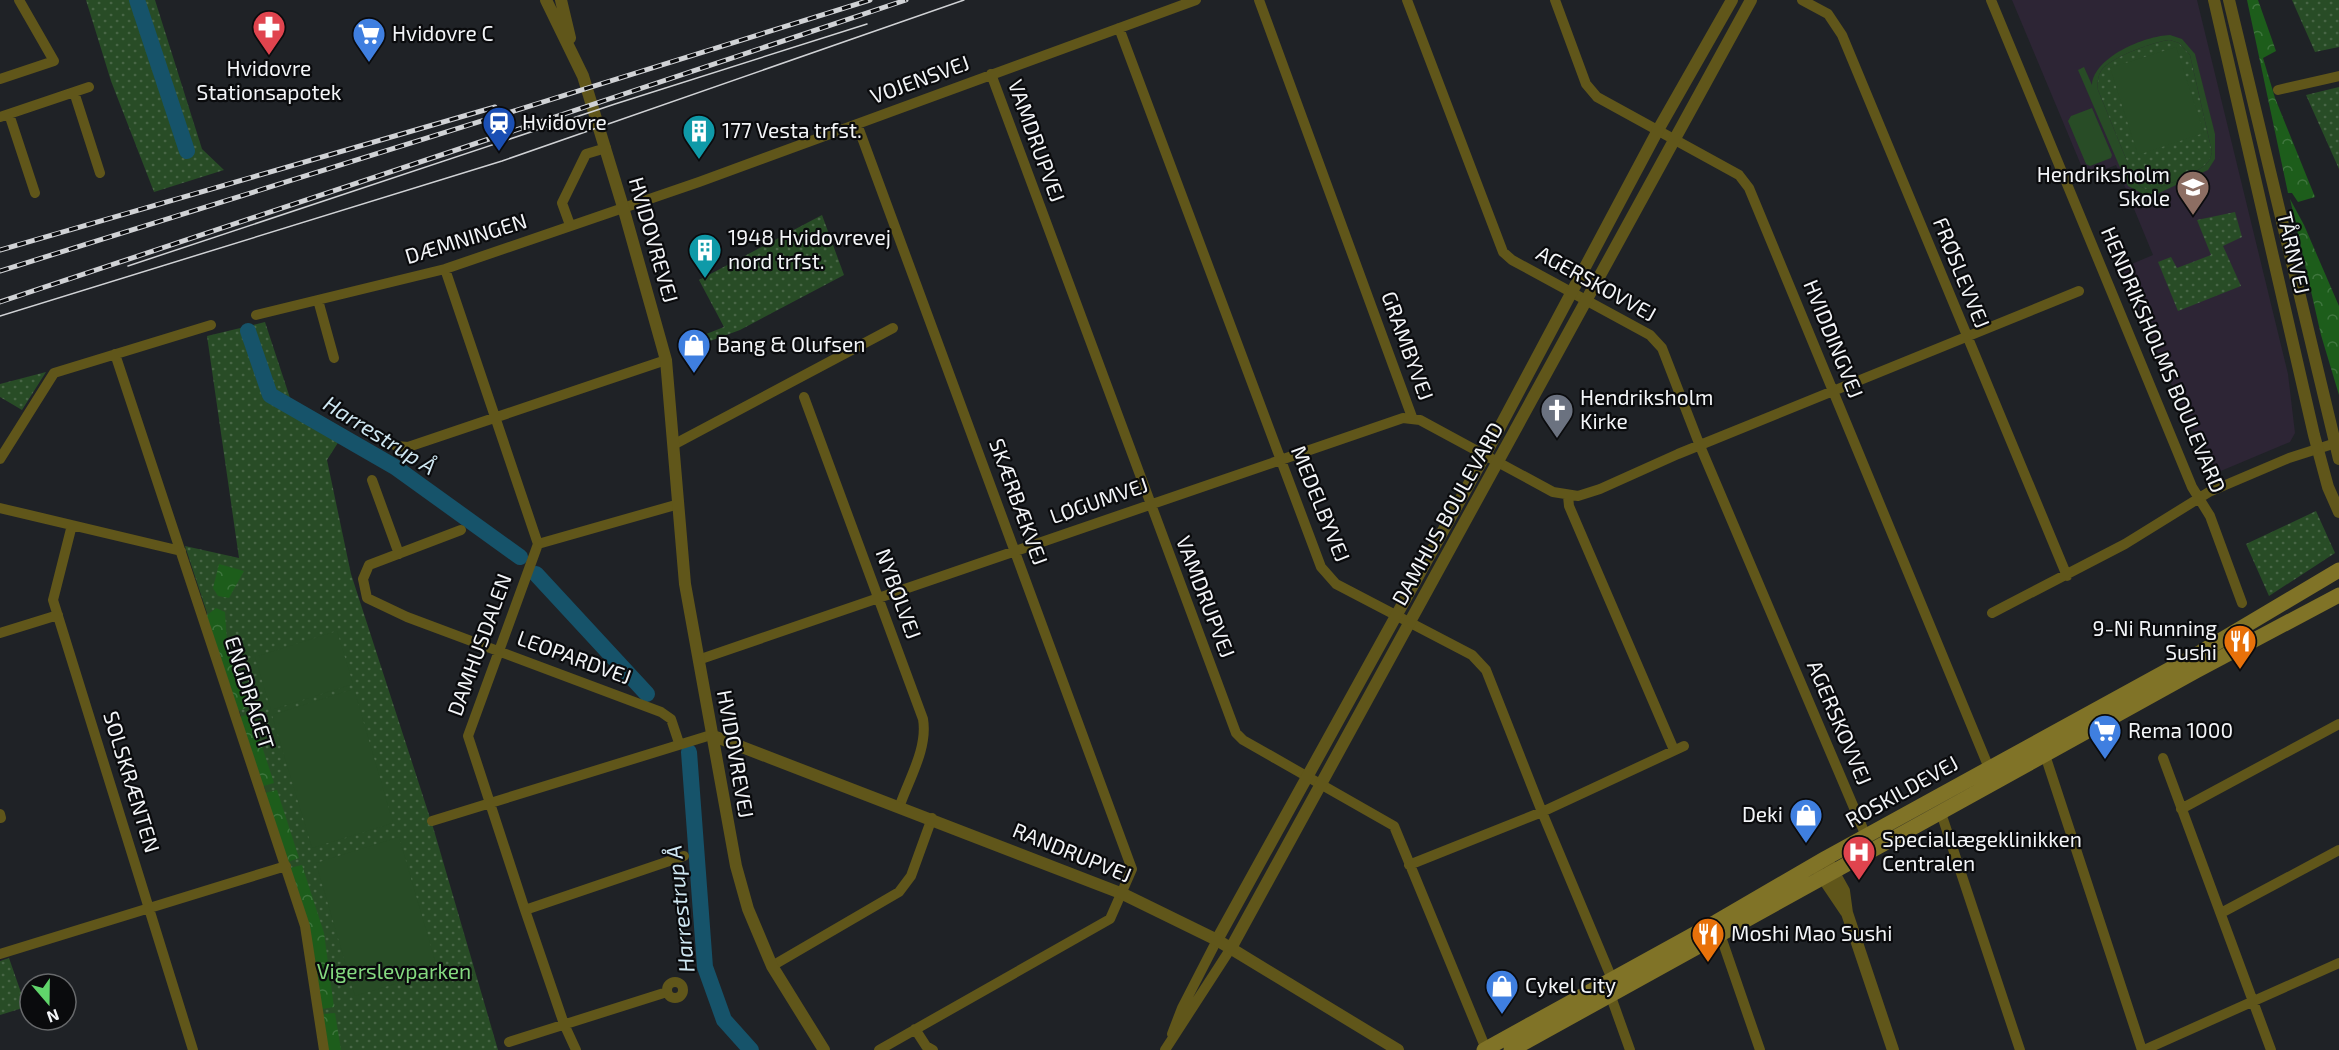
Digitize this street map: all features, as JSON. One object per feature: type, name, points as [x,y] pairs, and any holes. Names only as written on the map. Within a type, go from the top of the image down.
[{"type":"main road","name":"ROSKILDEVEJ","points":[[1511,1050],[1611,986],[1820,861],[2201,652],[2339,570]]},
{"type":"main road","name":"ROSKILDEVEJ","points":[[1485,1049],[1720,934],[2339,595]]},
{"type":"street","points":[[0,79],[54,61],[19,0]]},
{"type":"street","name":"HVIDOVREVEJ","points":[[546,0],[573,51]]},
{"type":"street","name":"HVIDOVREVEJ","points":[[561,0],[573,51],[606,148],[666,360],[685,584],[736,866],[748,909],[772,966],[824,1050]]},
{"type":"street","name":"VOJENSVEJ","points":[[623,207],[1196,0]]},
{"type":"street","name":"GRAMBYVEJ","points":[[1259,0],[1412,417],[1553,492],[1568,496]]},
{"type":"street","name":"AGERSKOVVEJ","points":[[1407,0],[1503,252],[1658,342],[1866,836]]},
{"type":"street","name":"HVIDDINGVEJ","points":[[1555,0],[1586,84],[1597,97],[1739,175],[1749,188],[1989,768]]},
{"type":"street","name":"DAMHUS BOULEVARD","points":[[1168,1045],[1182,1008],[1218,940],[1485,455],[1658,130],[1732,0]]},
{"type":"street","name":"DAMHUS BOULEVARD","points":[[1168,1045],[1232,948],[1751,0]]},
{"type":"street","name":"FRØSLEVVEJ","points":[[1802,0],[1828,14],[1839,29],[2067,576]]},
{"type":"street","name":"HENDRIKSHOLMS BOULEVARD","points":[[1991,0],[2171,437],[2217,533],[2242,603]]},
{"type":"street","name":"TÅRNVEJ","points":[[2214,0],[2318,449],[2339,512]]},
{"type":"street","name":"TÅRNVEJ","points":[[2229,0],[2339,459]]},
{"type":"street","name":"MEDELBYVEJ","points":[[1119,28],[1325,573],[1336,584],[1472,655],[1486,670],[1611,986],[1629,1050]]},
{"type":"street","name":"VAMDRUPVEJ","points":[[991,74],[1149,505],[1236,733],[1243,740],[1320,785],[1392,824],[1485,1049]]},
{"type":"street","points":[[2278,90],[2339,76]]},
{"type":"street","points":[[35,193],[5,115],[89,87]]},
{"type":"street","points":[[74,92],[100,172]]},
{"type":"street","name":"SKÆRBÆKVEJ","points":[[856,124],[1131,863],[1131,874],[1110,919],[879,1050]]},
{"type":"street","points":[[570,225],[562,203],[586,154],[606,148]]},
{"type":"street","name":"DÆMNINGEN","points":[[256,315],[445,269],[623,207]]},
{"type":"street","points":[[445,269],[538,544],[679,504]]},
{"type":"street","points":[[1409,865],[1542,812],[1679,748],[1569,506],[1568,496],[1578,496],[1593,491],[2079,291]]},
{"type":"street","points":[[318,300],[334,358]]},
{"type":"street","points":[[0,458],[54,373],[211,325]]},
{"type":"street","points":[[673,445],[893,328]]},
{"type":"street","name":"ENGDRAGET","points":[[115,354],[305,926],[324,1050]]},
{"type":"street","points":[[396,446],[408,447],[666,360]]},
{"type":"street","name":"NYBØLVEJ","points":[[804,397],[923,719],[926,733],[900,806]]},
{"type":"street","name":"LØGUMVEJ","points":[[698,660],[1395,420],[1412,417]]},
{"type":"street","points":[[1992,613],[2125,544],[2200,498],[2336,443]]},
{"type":"street","points":[[372,480],[399,554]]},
{"type":"street","points":[[0,508],[181,551]]},
{"type":"street","name":"SOLSKRÆNTEN","points":[[72,525],[53,600],[193,1050]]},
{"type":"street","name":"LEOPARDVEJ","points":[[461,530],[453,536],[373,563],[366,568],[363,584],[367,598],[376,604],[666,714],[671,719],[679,743]]},
{"type":"street","name":"DAMHUSDALEN","points":[[538,544],[468,736],[564,1024],[576,1050]]},
{"type":"street","points":[[0,633],[58,615]]},
{"type":"street","points":[[2181,809],[2339,724]]},
{"type":"street","points":[[432,821],[711,735]]},
{"type":"street","name":"RANDRUPVEJ","points":[[711,735],[933,818],[1123,894],[1218,940],[1398,1050]]},
{"type":"street","points":[[2044,755],[2143,1050],[2339,963]]},
{"type":"street","points":[[2163,758],[2271,1050]]},
{"type":"street","points":[[1941,813],[2020,1050]]},
{"type":"street","points":[[772,966],[899,892],[911,876],[933,818]]},
{"type":"street","points":[[2221,913],[2339,850]]},
{"type":"street","points":[[525,910],[684,856]]},
{"type":"street","points":[[1820,861],[1844,891],[1847,913],[1893,1050]]},
{"type":"street","points":[[0,954],[286,866]]},
{"type":"street","points":[[1720,934],[1760,1050]]},
{"type":"street","points":[[509,1042],[667,992]]},
{"type":"street","points":[[915,1029],[926,1046],[933,1050]]},
{"type":"shaded area","name":"Hendriksholm Skole","points":[[2012,0],[2197,0],[2288,374],[2295,433],[2290,442],[2216,473],[2201,435],[2191,430],[2122,268],[2153,255],[2116,165],[2086,177]]},
{"type":"green space","points":[[86,0],[155,0],[202,149],[224,170],[154,192],[111,81]]},
{"type":"green space","points":[[2247,0],[2258,0],[2276,51],[2263,58],[2275,98],[2315,197],[2298,202],[2292,193],[2288,193]]},
{"type":"green space","points":[[2292,0],[2339,0],[2339,47],[2315,52]]},
{"type":"green space","points":[[2170,35],[2182,39],[2195,54],[2215,134],[2215,159],[2208,170],[2157,194],[2143,194],[2128,186],[2078,70],[2084,67],[2092,85],[2101,66],[2111,57],[2134,44]],"holes":[[[2170,40],[2179,43],[2190,55],[2212,152],[2207,163],[2195,172],[2167,185],[2146,189],[2141,187],[2133,176],[2098,90],[2098,78],[2108,64],[2145,46]]]},
{"type":"green space","points":[[2170,40],[2179,43],[2190,55],[2212,152],[2207,163],[2195,172],[2167,185],[2146,189],[2138,184],[2133,176],[2098,90],[2098,78],[2103,68],[2116,59],[2145,46]]},
{"type":"green space","points":[[2176,47],[2204,133],[2138,155],[2110,68]]},
{"type":"green space","points":[[2339,87],[2339,169],[2306,95]]},
{"type":"green space","points":[[2092,108],[2112,155],[2111,158],[2090,166],[2086,164],[2068,121],[2071,116]]},
{"type":"green space","points":[[2290,199],[2304,225],[2339,306],[2339,395],[2321,335]]},
{"type":"green space","points":[[2235,212],[2242,237],[2223,246],[2241,286],[2178,311],[2158,262],[2171,257],[2177,268],[2211,255],[2197,220]]},
{"type":"green space","points":[[822,215],[844,275],[740,330],[680,352],[678,345],[724,327],[699,280]]},
{"type":"green space","name":"Vigerslevparken","points":[[265,322],[290,398],[346,430],[327,460],[351,574],[433,827],[498,1050],[328,1050],[309,924],[185,546],[239,558],[207,336]]},
{"type":"green space","points":[[46,372],[22,410],[0,397],[0,384]]},
{"type":"green space","points":[[2316,511],[2335,553],[2269,596],[2246,544]]},
{"type":"green space","points":[[219,564],[244,571],[229,598],[218,596],[213,588]]},
{"type":"green space","points":[[216,608],[225,612],[227,643],[249,707],[238,711],[206,616]]},
{"type":"green space","points":[[337,631],[353,684],[271,710],[255,657]]},
{"type":"green space","points":[[354,689],[393,823],[312,848],[272,715]]},
{"type":"green space","points":[[251,713],[274,783],[263,786],[240,717]]},
{"type":"green space","points":[[277,790],[299,858],[288,862],[265,793]]},
{"type":"green space","points":[[399,837],[438,971],[355,996],[316,863]]},
{"type":"green space","points":[[302,865],[324,933],[334,1007],[322,1009],[290,868]]},
{"type":"green space","points":[[9,958],[18,984],[18,1009],[0,1015],[0,961]]},
{"type":"green space","points":[[335,1013],[341,1050],[328,1050],[323,1014]]},
{"type":"waterway","name":"Harrestrup Å","points":[[137,0],[187,151]]},
{"type":"waterway","name":"Harrestrup Å","points":[[248,331],[270,395],[395,467],[520,557]]},
{"type":"waterway","name":"Harrestrup Å","points":[[536,574],[647,694]]},
{"type":"waterway","name":"Harrestrup Å","points":[[689,752],[705,967],[724,1020],[751,1050]]},
{"type":"tram line","points":[[0,316],[502,161],[964,0]]},
{"type":"tram line","points":[[128,266],[615,104],[867,24]]},
{"type":"railway","points":[[0,271],[870,0]]},
{"type":"railway","points":[[0,302],[906,0]]},
{"type":"railway","points":[[0,250],[495,107]]},
{"type":"place","name":"Hvidovre Stationsapotek","points":[[269,56]]},
{"type":"place","name":"Hvidovre C","points":[[369,63]]},
{"type":"place","name":"Hvidovre","points":[[499,152]]},
{"type":"place","name":"177 Vesta trfst.","points":[[699,160]]},
{"type":"place","name":"Hendriksholm Skole","points":[[2193,216]]},
{"type":"place","name":"1948 Hvidovrevej nord trfst.","points":[[705,279]]},
{"type":"place","name":"Bang & Olufsen","points":[[694,374]]},
{"type":"place","name":"Hendriksholm Kirke","points":[[1557,439]]},
{"type":"place","name":"9-Ni Running Sushi","points":[[2240,670]]},
{"type":"place","name":"Rema 1000","points":[[2105,760]]},
{"type":"place","name":"Deki","points":[[1806,844]]},
{"type":"place","name":"Speciallægeklinikken Centralen","points":[[1859,881]]},
{"type":"place","name":"Moshi Mao Sushi","points":[[1708,963]]},
{"type":"place","name":"Cykel City","points":[[1502,1015]]}]
